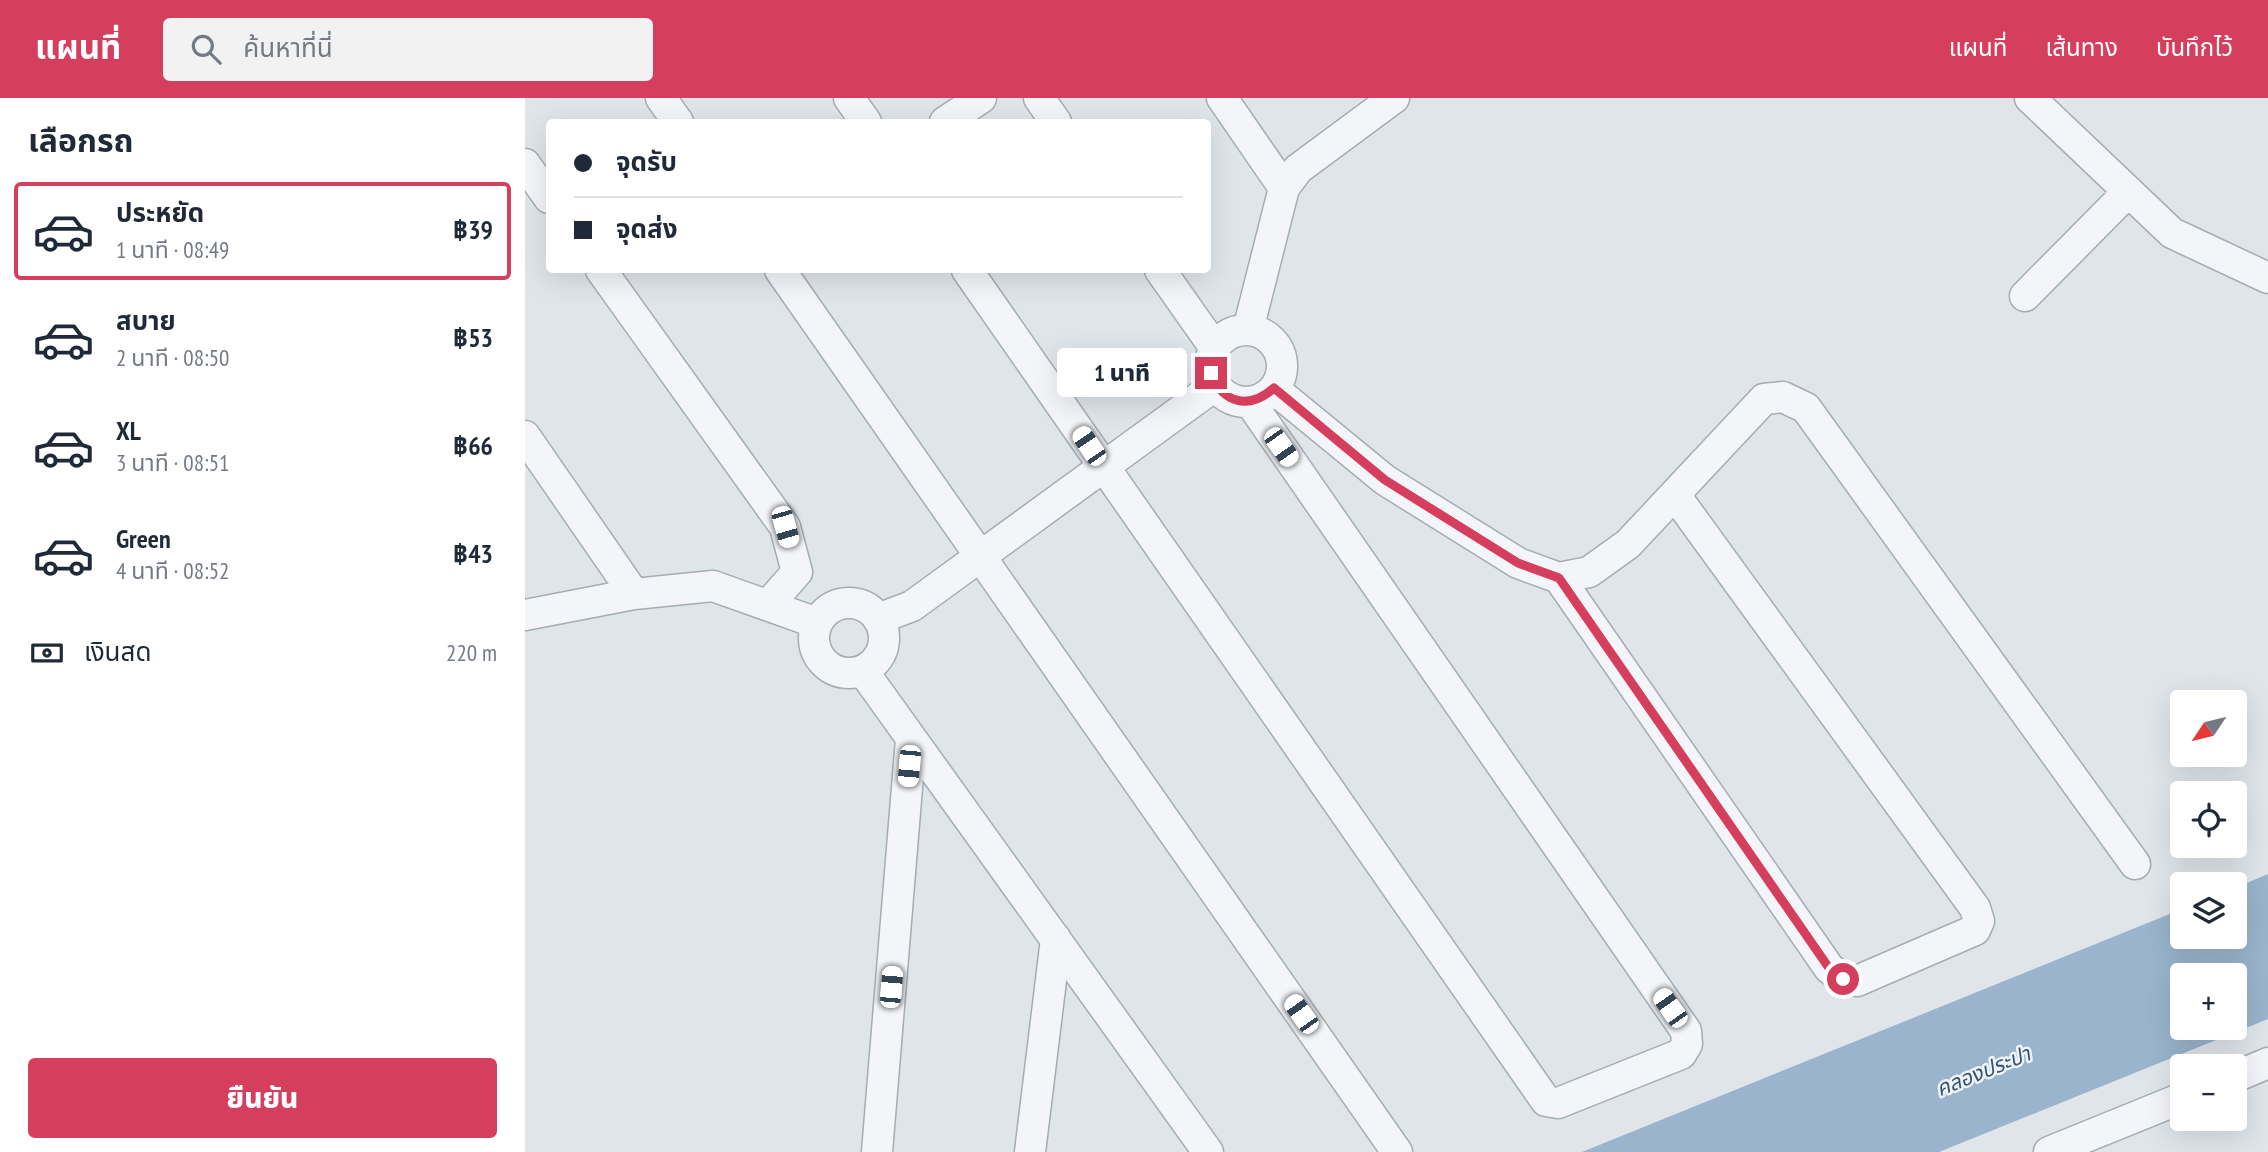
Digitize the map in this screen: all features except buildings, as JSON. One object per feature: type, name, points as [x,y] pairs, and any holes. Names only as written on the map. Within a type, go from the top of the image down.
[{"type":"street","points":[[661,98],[676,119]]},
{"type":"street","points":[[849,98],[864,119]]},
{"type":"street","points":[[949,119],[981,98]]},
{"type":"street","points":[[1039,98],[1054,119]]},
{"type":"street","points":[[1222,98],[1284,188]]},
{"type":"street","points":[[1248,330],[1284,188],[1298,169],[1394,98]]},
{"type":"street","points":[[2030,98],[2172,233],[2268,278]]},
{"type":"street","points":[[525,164],[546,194]]},
{"type":"street","points":[[2025,296],[2129,192]]},
{"type":"street","points":[[603,273],[785,527],[797,572],[769,604]]},
{"type":"street","points":[[782,273],[1397,1152]]},
{"type":"street","points":[[969,273],[1546,1101],[1558,1103],[1681,1054],[1687,1044],[1686,1031],[1262,395]]},
{"type":"street","points":[[1162,273],[1215,348]]},
{"type":"street","points":[[1235,331],[1261,333],[1272,340],[1279,351],[1282,364],[1280,377],[1262,395],[1237,401],[1225,395],[1216,385],[1211,373],[1210,360],[1215,348],[1223,338],[1235,331]]},
{"type":"street","points":[[878,619],[912,606],[1216,385]]},
{"type":"street","points":[[1262,395],[1385,480],[1518,563],[1559,578],[1590,572],[1628,544],[1764,399],[1783,397],[1806,408],[2135,864]]},
{"type":"street","points":[[525,436],[635,594]]},
{"type":"street","points":[[1559,578],[1829,968],[1836,974],[1843,979],[1857,981],[1975,930],[1979,921],[1975,908],[1675,495]]},
{"type":"street","points":[[525,615],[635,594],[713,586],[817,623]]},
{"type":"street","points":[[859,604],[870,609],[883,630],[884,642],[880,654],[873,664],[863,671],[842,673],[824,663],[814,647],[813,635],[817,623],[824,613],[834,606],[859,604]]},
{"type":"street","points":[[863,671],[1056,939],[1198,1146]]},
{"type":"street","points":[[877,1152],[912,739]]},
{"type":"street","points":[[1030,1152],[1056,939]]},
{"type":"street","points":[[2247,1072],[2268,1063]]},
{"type":"street","points":[[2049,1152],[2170,1103]]},
{"type":"water","name":"คลองประปา","points":[[2268,874],[2268,1019],[2247,1027],[2247,963],[2170,963],[2170,1040],[2216,1040],[2181,1054],[2170,1054],[2170,1059],[1939,1152],[1582,1152],[2170,914],[2170,949],[2247,949],[2247,883]]},
{"type":"route","points":[[1211,373],[1216,385],[1225,395],[1237,401],[1250,402],[1263,398],[1274,388],[1385,480],[1518,563],[1559,578],[1829,968],[1843,979]]}]
